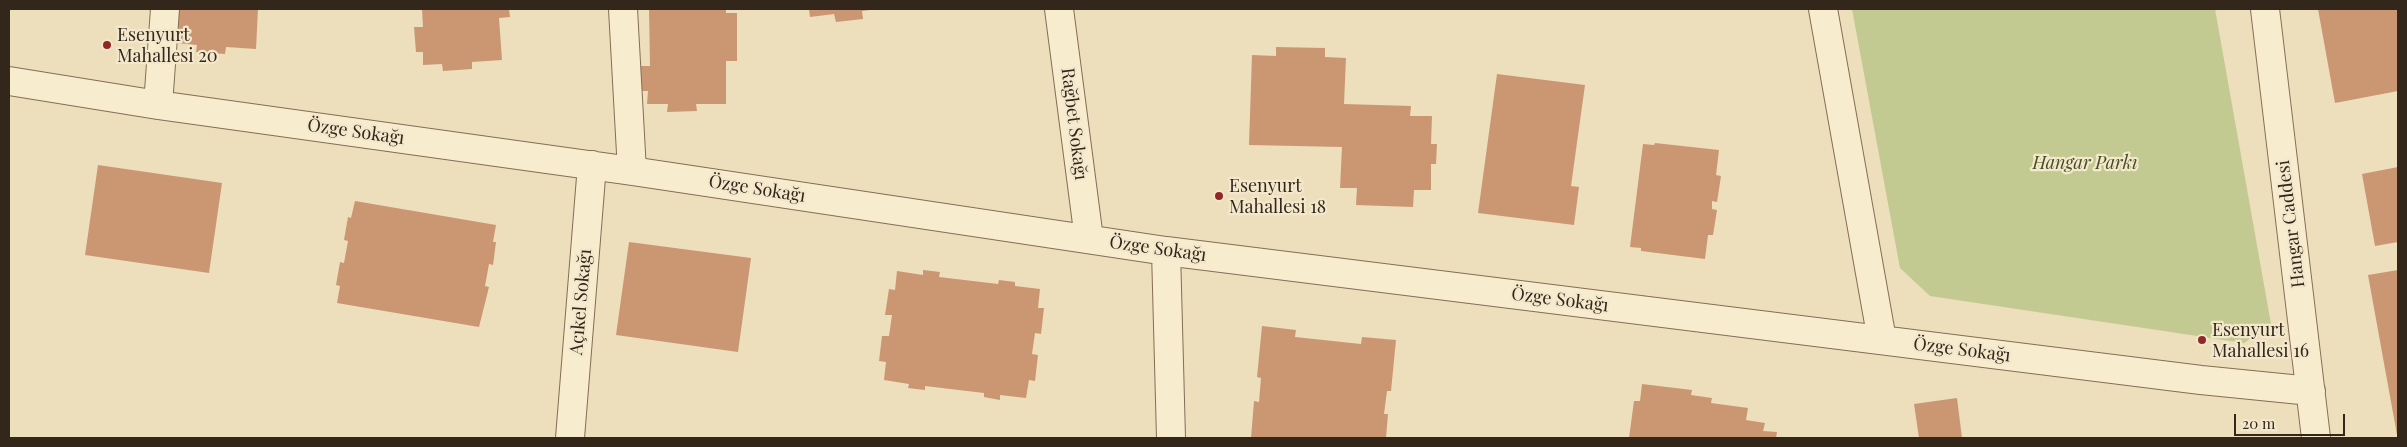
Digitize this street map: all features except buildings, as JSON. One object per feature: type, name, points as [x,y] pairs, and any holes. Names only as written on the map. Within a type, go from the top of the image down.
[{"type":"street","points":[[158,105],[165,9]]},
{"type":"street","points":[[623,9],[632,170]]},
{"type":"street","name":"Rağbet Sokağı","points":[[1059,9],[1089,239]]},
{"type":"street","points":[[1823,9],[1882,340]]},
{"type":"street","name":"Hangar Caddesi","points":[[2265,9],[2316,438]]},
{"type":"street","name":"Özge Sokağı","points":[[9,81],[158,105],[632,170],[1166,251],[2201,380],[2311,391]]},
{"type":"street","name":"Açıkel Sokağı","points":[[570,438],[592,165]]},
{"type":"street","points":[[1166,251],[1171,438]]},
{"type":"green space","name":"Hangar Parkı","points":[[1852,9],[2215,9],[2271,324],[2244,343],[1930,296],[1900,268]]},
{"type":"place","name":"Esenyurt Mahallesi 20","points":[[107,45]]},
{"type":"place","name":"Esenyurt Mahallesi 18","points":[[1219,196]]},
{"type":"place","name":"Esenyurt Mahallesi 16","points":[[2202,340]]}]
